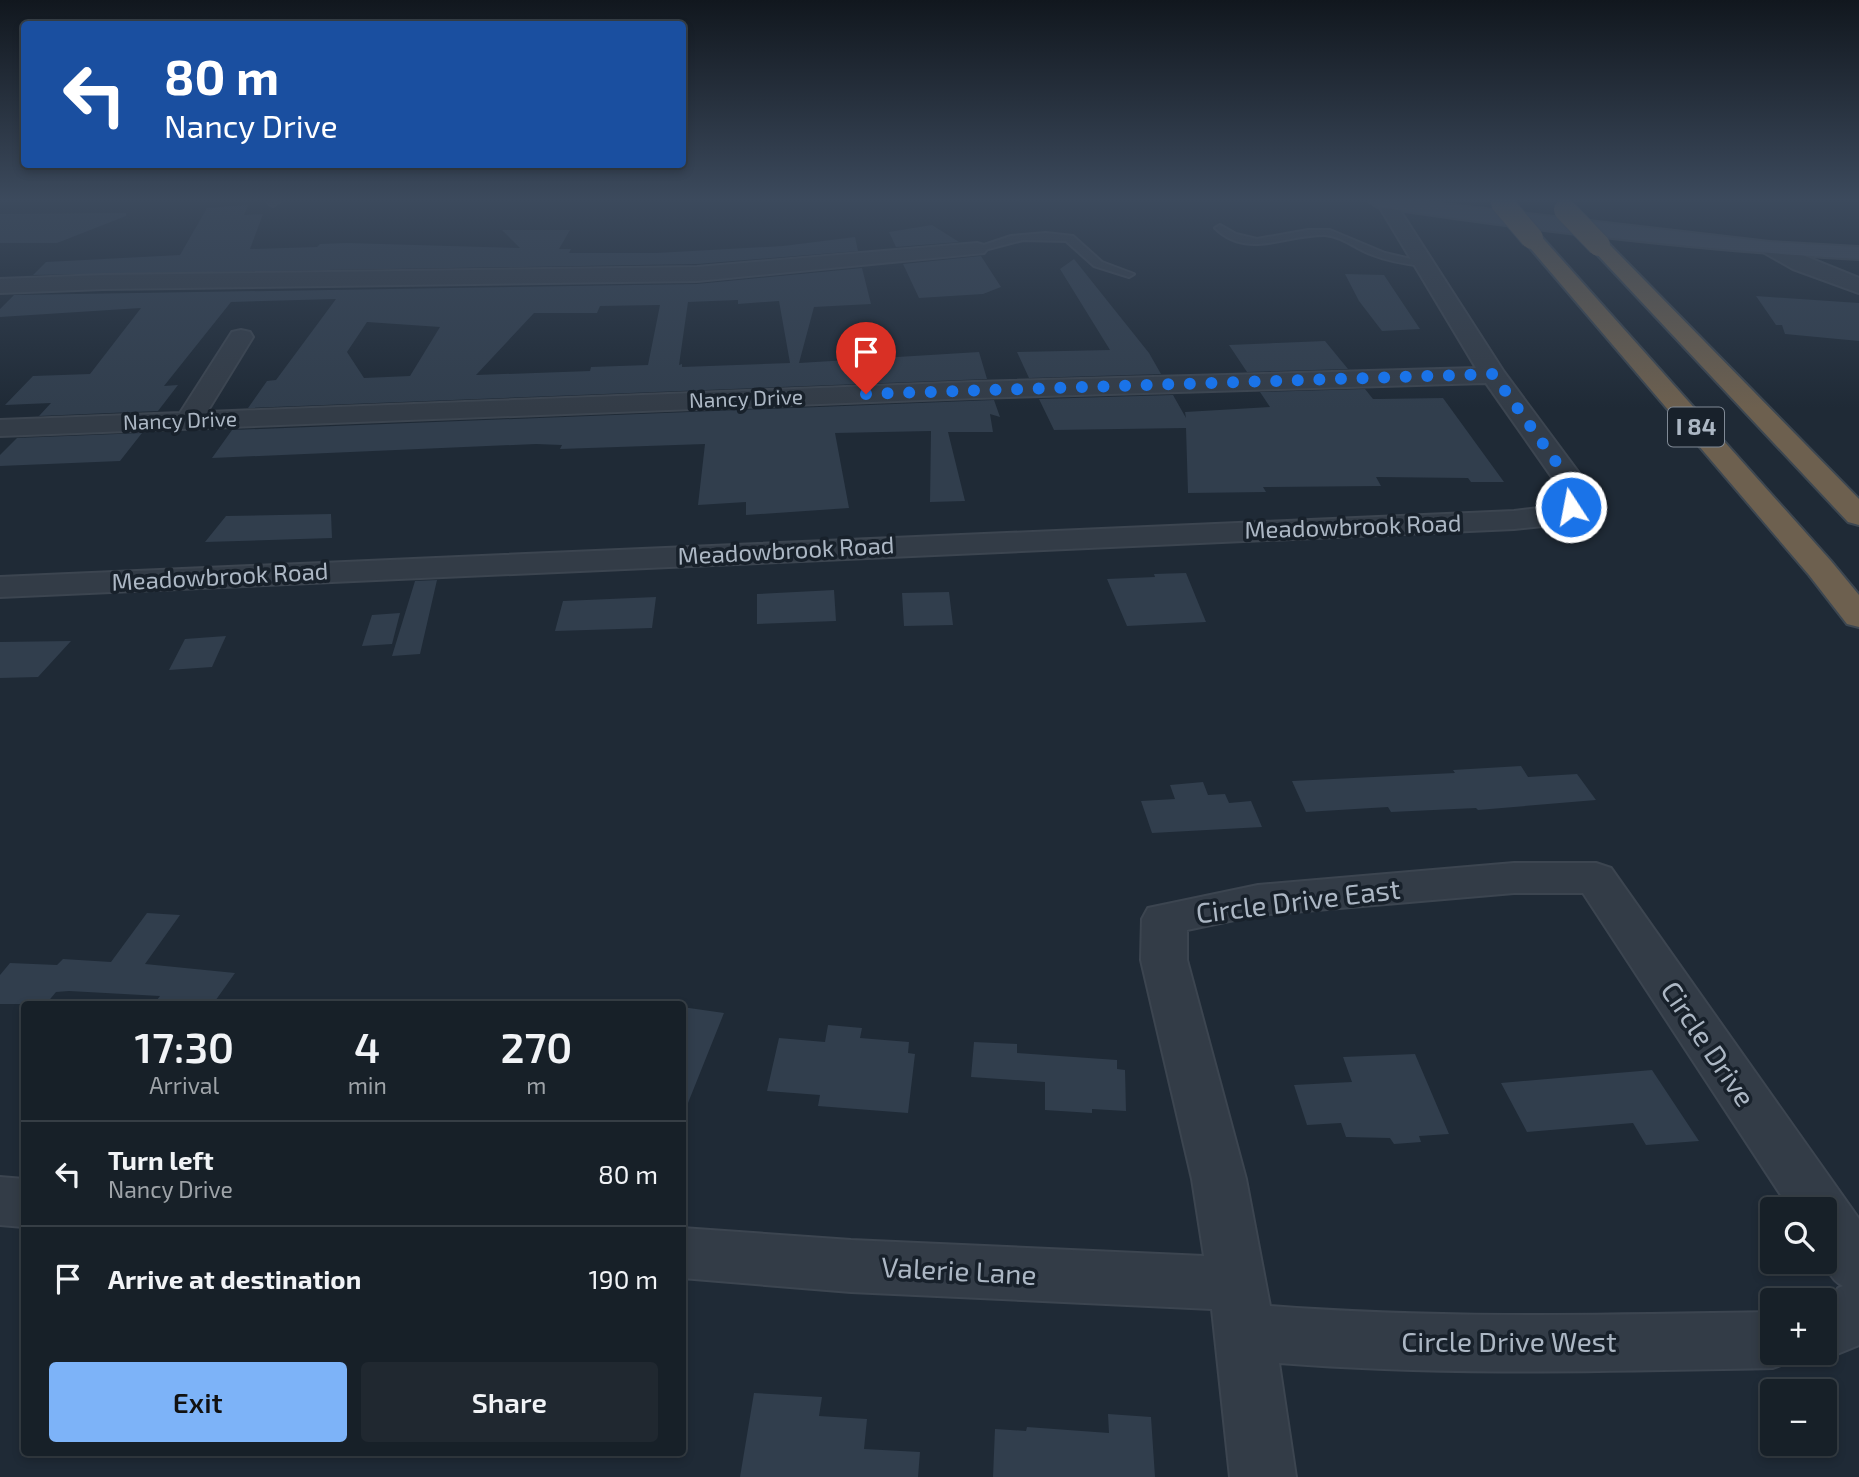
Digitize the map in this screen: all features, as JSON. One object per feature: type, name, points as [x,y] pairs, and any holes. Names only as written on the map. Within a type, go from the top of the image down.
[{"type":"highway","name":"I 84","points":[[1560,270],[1820,568],[1859,617]]},
{"type":"highway","name":"I 84","points":[[1623,270],[1859,516]]},
{"type":"street","points":[[0,286],[103,282],[697,274],[741,270]]},
{"type":"street","points":[[1427,270],[1493,374]]},
{"type":"street","points":[[1817,270],[1859,286]]},
{"type":"street","points":[[188,421],[241,337]]},
{"type":"street","name":"Nancy Drive","points":[[0,428],[988,390],[1493,374]]},
{"type":"street","name":"Meadowbrook Road","points":[[0,587],[1514,520],[1542,517],[1571,507],[1569,480],[1493,374]]},
{"type":"street","name":"Circle Drive East","points":[[1240,1308],[1219,1179],[1164,960],[1164,919],[1258,900],[1514,878],[1595,878]]},
{"type":"street","name":"Circle Drive","points":[[1595,878],[1813,1197]]},
{"type":"street","points":[[0,1201],[21,1203]]},
{"type":"street","points":[[1837,1234],[1859,1266]]},
{"type":"street","name":"Valerie Lane","points":[[686,1253],[851,1266],[1240,1308]]},
{"type":"street","points":[[1837,1326],[1859,1317],[1859,1307]]},
{"type":"street","points":[[1240,1308],[1263,1477]]},
{"type":"street","name":"Circle Drive West","points":[[1240,1308],[1359,1341],[1503,1345],[1760,1340]]},
{"type":"lane","points":[[1116,270],[1129,274]]},
{"type":"building","points":[[38,270],[339,270],[33,275]]},
{"type":"building","points":[[862,270],[871,304],[814,307],[799,363],[979,352],[987,379],[248,408],[267,381],[276,380],[336,299],[231,302],[164,386],[178,385],[158,411],[39,416],[51,403],[5,405],[33,376],[90,374],[141,308],[0,317],[0,309],[14,295],[697,284]],"holes":[[[738,300],[738,304],[779,301],[790,363],[679,365],[688,302]],[[660,305],[648,365],[591,367],[590,371],[476,375],[534,313],[597,313],[600,306]],[[367,322],[440,327],[410,376],[364,378],[347,352]]]},
{"type":"building","points":[[906,270],[990,270],[1001,287],[983,294],[919,298]]},
{"type":"building","points":[[1061,270],[1083,270],[1149,353],[1161,374],[1029,378],[1017,352],[1110,350]]},
{"type":"building","points":[[1345,274],[1384,275],[1420,329],[1382,331],[1359,301]]},
{"type":"building","points":[[1756,296],[1859,303],[1859,341],[1785,334],[1782,325],[1776,325]]},
{"type":"building","points":[[1325,341],[1348,369],[1247,372],[1229,345]]},
{"type":"building","points":[[1365,389],[1373,399],[1443,398],[1504,482],[1471,482],[1468,478],[1376,477],[1381,486],[1263,487],[1266,492],[1188,493],[1186,428],[1054,430],[1039,399],[1173,395],[1186,418],[1185,412],[1270,407],[1260,392]]},
{"type":"building","points":[[994,400],[1000,417],[990,414],[993,432],[948,432],[965,501],[930,502],[931,431],[835,433],[849,508],[746,515],[746,502],[698,505],[705,444],[560,449],[562,445],[536,444],[212,458],[232,430]]},
{"type":"building","points":[[142,433],[120,461],[0,466],[0,455],[17,438]]},
{"type":"building","points":[[331,514],[332,538],[205,542],[226,516]]},
{"type":"building","points":[[1186,573],[1206,622],[1127,626],[1107,579]]},
{"type":"building","points":[[437,580],[420,654],[392,656],[415,581]]},
{"type":"building","points":[[834,590],[836,621],[757,624],[757,594]]},
{"type":"building","points":[[949,592],[953,625],[904,626],[902,593]]},
{"type":"building","points":[[656,597],[652,628],[555,631],[563,601]]},
{"type":"building","points":[[400,613],[392,644],[362,646],[372,615]]},
{"type":"building","points":[[226,636],[212,667],[169,670],[185,639]]},
{"type":"building","points":[[71,641],[38,677],[0,678],[0,642]]},
{"type":"building","points":[[1521,766],[1528,777],[1577,774],[1596,800],[1478,810],[1391,812],[1388,807],[1306,812],[1292,781],[1455,773],[1453,770]]},
{"type":"building","points":[[1203,782],[1208,795],[1225,794],[1229,803],[1251,801],[1262,827],[1152,833],[1141,801],[1175,799],[1170,785]]},
{"type":"building","points":[[147,913],[180,915],[145,964],[235,973],[215,1001],[156,1001],[160,996],[69,991],[56,992],[48,1001],[0,1004],[0,975],[10,963],[57,965],[63,959],[111,962]]},
{"type":"building","points":[[686,1008],[724,1013],[686,1108]]},
{"type":"building","points":[[828,1025],[862,1028],[860,1038],[909,1042],[908,1053],[915,1054],[908,1113],[818,1106],[820,1095],[767,1091],[779,1038],[825,1042]]},
{"type":"building","points":[[974,1042],[1017,1044],[1017,1053],[1117,1060],[1117,1069],[1125,1070],[1126,1111],[1092,1109],[1092,1113],[1045,1110],[1045,1082],[971,1077]]},
{"type":"building","points":[[1415,1054],[1449,1134],[1419,1136],[1421,1142],[1394,1144],[1390,1138],[1346,1137],[1341,1123],[1307,1125],[1294,1085],[1352,1082],[1343,1057]]},
{"type":"building","points":[[1652,1070],[1699,1141],[1646,1145],[1633,1123],[1527,1132],[1501,1083]]},
{"type":"building","points":[[754,1393],[822,1397],[819,1416],[867,1419],[864,1449],[920,1452],[918,1477],[740,1477]]},
{"type":"building","points":[[1108,1414],[1151,1417],[1155,1477],[993,1477],[995,1429],[1026,1431],[1027,1427],[1109,1433]]},
{"type":"route","points":[[866,394],[1493,374],[1569,480],[1571,507]]}]
